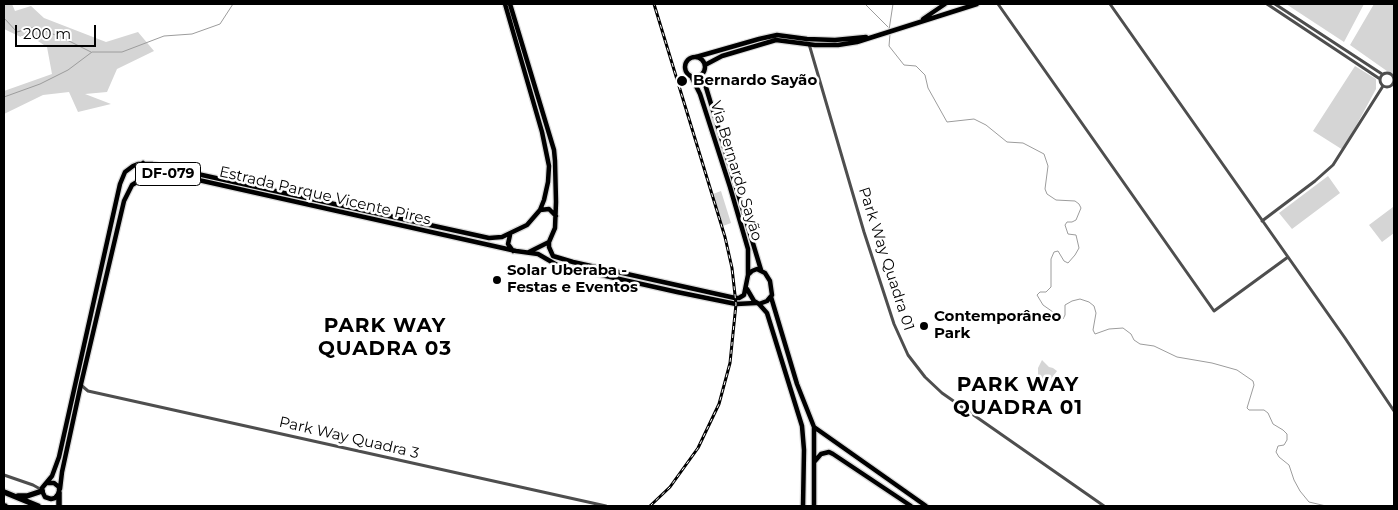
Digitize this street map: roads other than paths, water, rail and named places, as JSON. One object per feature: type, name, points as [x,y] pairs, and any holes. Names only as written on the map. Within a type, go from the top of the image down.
[{"type":"highway","points":[[13,496],[27,496],[42,490]]},
{"type":"highway","points":[[59,491],[59,506]]},
{"type":"highway","points":[[4,492],[38,506]]},
{"type":"main road","name":"Estrada Parque Vicente Pires","points":[[143,163],[468,234],[492,238],[510,234],[527,225],[540,210],[548,182],[547,152],[504,4]]},
{"type":"main road","points":[[510,4],[554,150],[556,216],[555,228],[549,242],[553,256],[735,298],[744,295],[748,275],[755,269],[761,270]]},
{"type":"main road","points":[[920,22],[945,4],[949,13]]},
{"type":"main road","points":[[705,65],[722,56],[776,40],[833,46],[848,44],[977,4]]},
{"type":"main road","points":[[510,22],[514,28],[518,28]]},
{"type":"main road","points":[[696,57],[704,61],[705,65],[705,70],[697,77],[691,76],[686,69],[688,60],[696,57],[759,39],[777,35],[835,40],[880,35]]},
{"type":"main road","points":[[514,37],[518,37],[523,45]]},
{"type":"main road","points":[[702,74],[761,270],[770,281],[771,297],[797,384],[814,427],[814,506]]},
{"type":"main road","name":"Via Bernardo Sayão","points":[[691,76],[700,94],[744,234],[748,249],[748,275]]},
{"type":"main road","points":[[143,163],[148,169],[145,177]]},
{"type":"main road","name":"DF-079","points":[[42,490],[52,476],[59,457],[120,184],[125,172],[133,166],[143,163]]},
{"type":"main road","name":"Estrada Parque Vicente Pires","points":[[145,177],[168,174],[512,251],[526,252],[540,248],[549,242]]},
{"type":"main road","name":"DF-079","points":[[59,491],[117,225],[130,188],[145,177]]},
{"type":"main road","points":[[120,184],[123,187],[130,188]]},
{"type":"main road","points":[[540,210],[549,209],[556,216]]},
{"type":"main road","points":[[510,234],[508,244],[512,251]]},
{"type":"main road","points":[[526,252],[538,254],[557,265],[736,304],[758,303],[767,301],[771,297]]},
{"type":"main road","points":[[746,287],[750,295],[767,313],[802,426],[804,444],[803,506]]},
{"type":"main road","points":[[91,313],[97,314]]},
{"type":"main road","points":[[797,410],[808,408]]},
{"type":"main road","points":[[814,427],[926,506]]},
{"type":"main road","points":[[814,463],[819,456],[829,452],[846,461],[911,506]]},
{"type":"main road","points":[[846,461],[844,457],[850,453]]},
{"type":"main road","points":[[803,482],[809,484],[814,481]]},
{"type":"main road","points":[[886,489],[891,486],[891,481]]},
{"type":"main road","points":[[42,490],[45,497],[51,499],[57,497],[59,491],[56,484],[47,484]]},
{"type":"main road","points":[[895,496],[894,492],[901,489]]},
{"type":"main road","points":[[803,490],[814,492]]},
{"type":"street","points":[[998,4],[1214,310],[1288,257]]},
{"type":"street","points":[[1110,4],[1394,411]]},
{"type":"street","points":[[1266,4],[1303,25],[1382,74],[1390,74],[1394,81],[1393,86],[1384,86],[1380,83],[1380,79],[1303,25],[1275,4]]},
{"type":"street","name":"Park Way Quadra 01","points":[[809,44],[864,232],[894,324],[908,355],[925,377],[942,393],[1104,506]]},
{"type":"street","points":[[1380,79],[1382,74]]},
{"type":"street","points":[[1262,221],[1315,182],[1334,165],[1384,86]]},
{"type":"street","points":[[81,384],[88,391]]},
{"type":"street","name":"Park Way Quadra 3","points":[[79,393],[88,391],[606,506]]},
{"type":"street","points":[[4,475],[42,490]]},
{"type":"street","points":[[33,485],[47,484]]},
{"type":"waterway","points":[[4,97],[40,84],[68,70],[92,52],[122,52],[164,36],[192,34],[220,24],[233,4]]},
{"type":"waterway","points":[[865,4],[888,27]]},
{"type":"waterway","points":[[889,30],[893,4]]},
{"type":"waterway","points":[[4,18],[17,32],[34,27],[61,37],[91,52]]},
{"type":"waterway","points":[[890,34],[889,46],[904,65],[916,66],[925,75],[928,88],[947,122],[974,119],[986,125],[1007,142],[1023,143],[1044,154],[1048,166],[1045,189],[1047,194],[1056,200],[1075,201],[1079,204],[1081,208],[1076,220],[1067,222],[1065,225],[1068,234],[1076,235],[1079,248],[1068,263],[1064,261],[1058,251],[1054,252],[1051,259],[1051,287],[1046,292],[1040,292],[1037,295],[1043,305],[1063,319],[1065,305],[1080,299],[1089,302],[1094,306],[1096,313],[1093,330],[1095,334],[1109,329],[1123,328],[1140,344],[1154,346],[1177,357],[1212,363],[1237,370],[1253,381],[1254,385],[1247,408],[1249,410],[1264,410],[1268,413],[1273,424],[1287,434],[1287,440],[1284,445],[1278,446],[1276,452],[1289,465],[1294,480],[1309,502],[1326,506]]},
{"type":"railway","points":[[650,506],[670,487],[698,448],[719,404],[730,363],[736,304],[732,268],[725,237],[654,4]]},
{"type":"place","name":"Bernardo Sayão","points":[[682,81]]},
{"type":"place","name":"Solar Uberaba - Festas e Eventos","points":[[497,280]]},
{"type":"place","name":"Contemporâneo Park","points":[[924,326]]},
{"type":"district","name":"PARK WAY QUADRA 03","points":[[385,338]]},
{"type":"district","name":"PARK WAY QUADRA 01","points":[[1018,396]]}]
